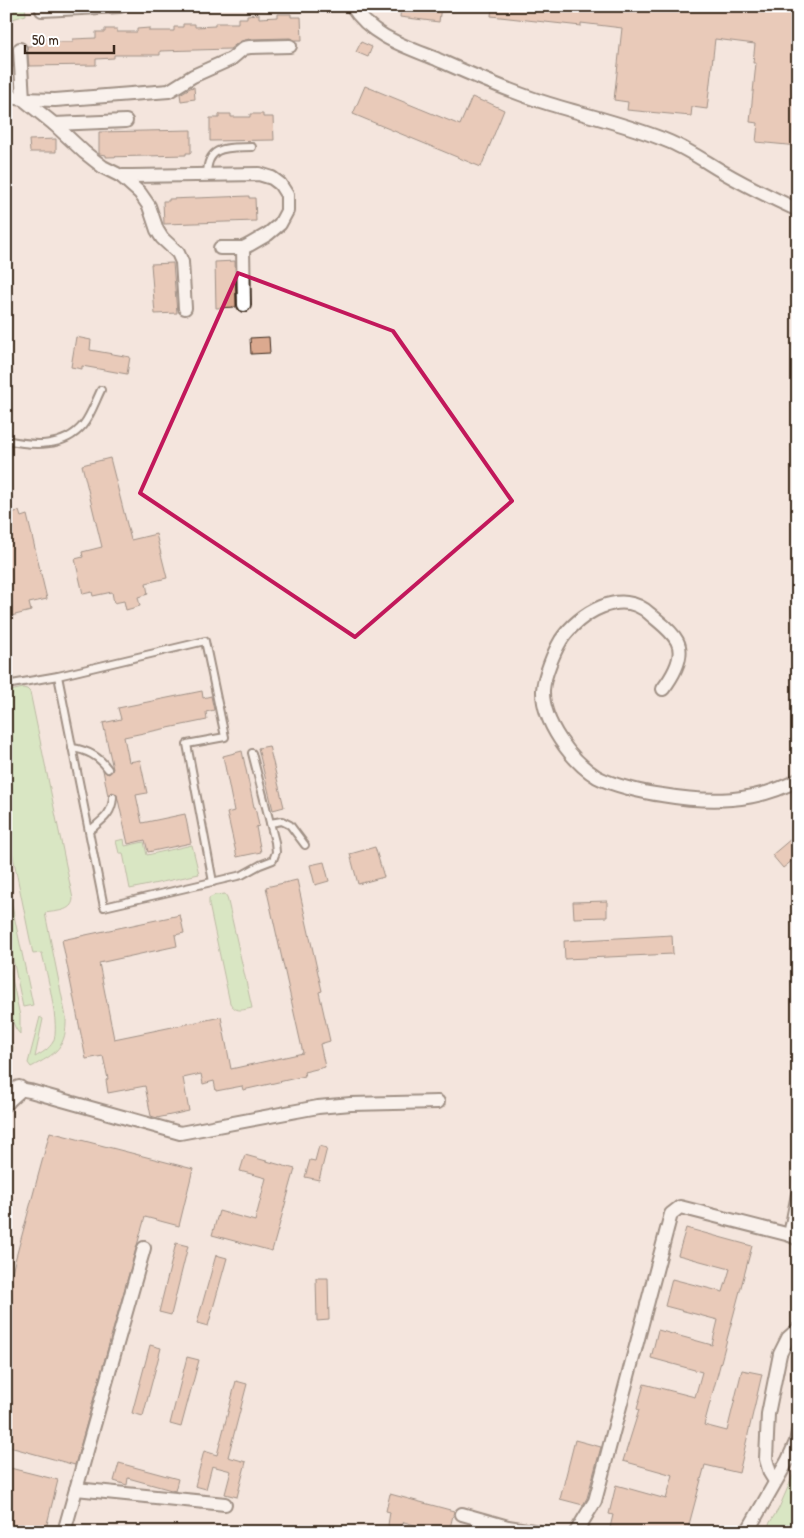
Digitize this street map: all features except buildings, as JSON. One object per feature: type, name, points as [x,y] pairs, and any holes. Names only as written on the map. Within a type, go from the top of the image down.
[{"type":"street","points":[[42,10],[120,6]]},
{"type":"street","points":[[352,6],[356,14],[372,30],[400,44],[539,101],[628,127],[670,142],[749,187],[798,210]]},
{"type":"street","points":[[6,96],[23,99],[55,100],[169,91],[193,76],[231,59],[244,48],[250,46],[290,46]]},
{"type":"street","points":[[20,48],[23,99],[84,152],[121,176],[140,194],[149,206],[157,230],[162,238],[178,253],[182,262],[185,308]]},
{"type":"street","points":[[54,124],[126,120]]},
{"type":"street","points":[[121,176],[259,174],[272,178],[280,184],[287,195],[287,211],[280,224],[268,234],[243,248],[220,248]]},
{"type":"street","points":[[243,248],[244,305]]},
{"type":"street","points":[[663,689],[676,668],[679,649],[677,641],[646,609],[621,602],[602,607],[593,612],[580,620],[566,634],[555,653],[544,681],[544,705],[564,746],[587,769],[597,777],[608,782],[655,794],[685,799],[728,801],[770,792],[798,780]]},
{"type":"street","points":[[6,1102],[19,1089],[30,1090],[180,1133],[318,1107],[351,1104],[438,1102]]},
{"type":"street","points":[[576,1532],[595,1501],[671,1214],[680,1207],[794,1237],[798,1194]]},
{"type":"street","points":[[64,1532],[144,1248]]},
{"type":"street","points":[[775,1482],[770,1473],[766,1458],[768,1414],[780,1354],[788,1338],[798,1329]]},
{"type":"street","points":[[798,1358],[798,1394]]},
{"type":"street","points":[[747,1532],[788,1460],[798,1432]]},
{"type":"street","points":[[76,1489],[225,1504]]},
{"type":"street","points":[[462,1514],[508,1527],[539,1532]]},
{"type":"lane","points":[[207,175],[207,164],[211,156],[218,150],[252,147]]},
{"type":"lane","points":[[6,440],[36,444],[57,442],[69,437],[84,424],[101,390]]},
{"type":"lane","points":[[6,669],[8,684],[58,676],[205,641],[225,737],[187,744],[213,882]]},
{"type":"lane","points":[[58,676],[104,907],[242,875],[273,860],[276,852],[252,753]]},
{"type":"lane","points":[[72,748],[90,752],[103,761],[108,769]]},
{"type":"lane","points":[[89,831],[104,819],[111,810],[113,797]]},
{"type":"lane","points":[[270,823],[282,821],[290,825],[305,846]]},
{"type":"highlighted area","points":[[238,273],[393,331],[512,501],[355,637],[140,493]]},
{"type":"green space","points":[[6,6],[25,6],[26,15],[6,21]]},
{"type":"green space","points":[[23,688],[30,692],[73,899],[70,906],[66,909],[45,913],[66,1017],[64,1036],[62,1043],[53,1053],[31,1067],[28,1063],[40,1017],[43,1019],[35,1057],[47,1049],[53,1042],[55,1024],[52,999],[42,953],[33,954],[6,822],[6,692]]},
{"type":"green space","points":[[124,839],[125,846],[144,842],[147,855],[192,845],[199,874],[130,889],[123,853],[119,853],[116,841]]},
{"type":"green space","points":[[6,878],[33,1005],[23,1007],[6,926]]},
{"type":"green space","points":[[225,894],[252,1008],[237,1010],[230,1003],[209,904],[209,898]]},
{"type":"green space","points":[[6,951],[20,1016],[20,1034],[11,1018],[9,1007],[6,982]]},
{"type":"green space","points":[[6,1023],[13,1047],[7,1092],[6,1092]]},
{"type":"green space","points":[[798,1464],[798,1532],[764,1532],[779,1508]]}]
